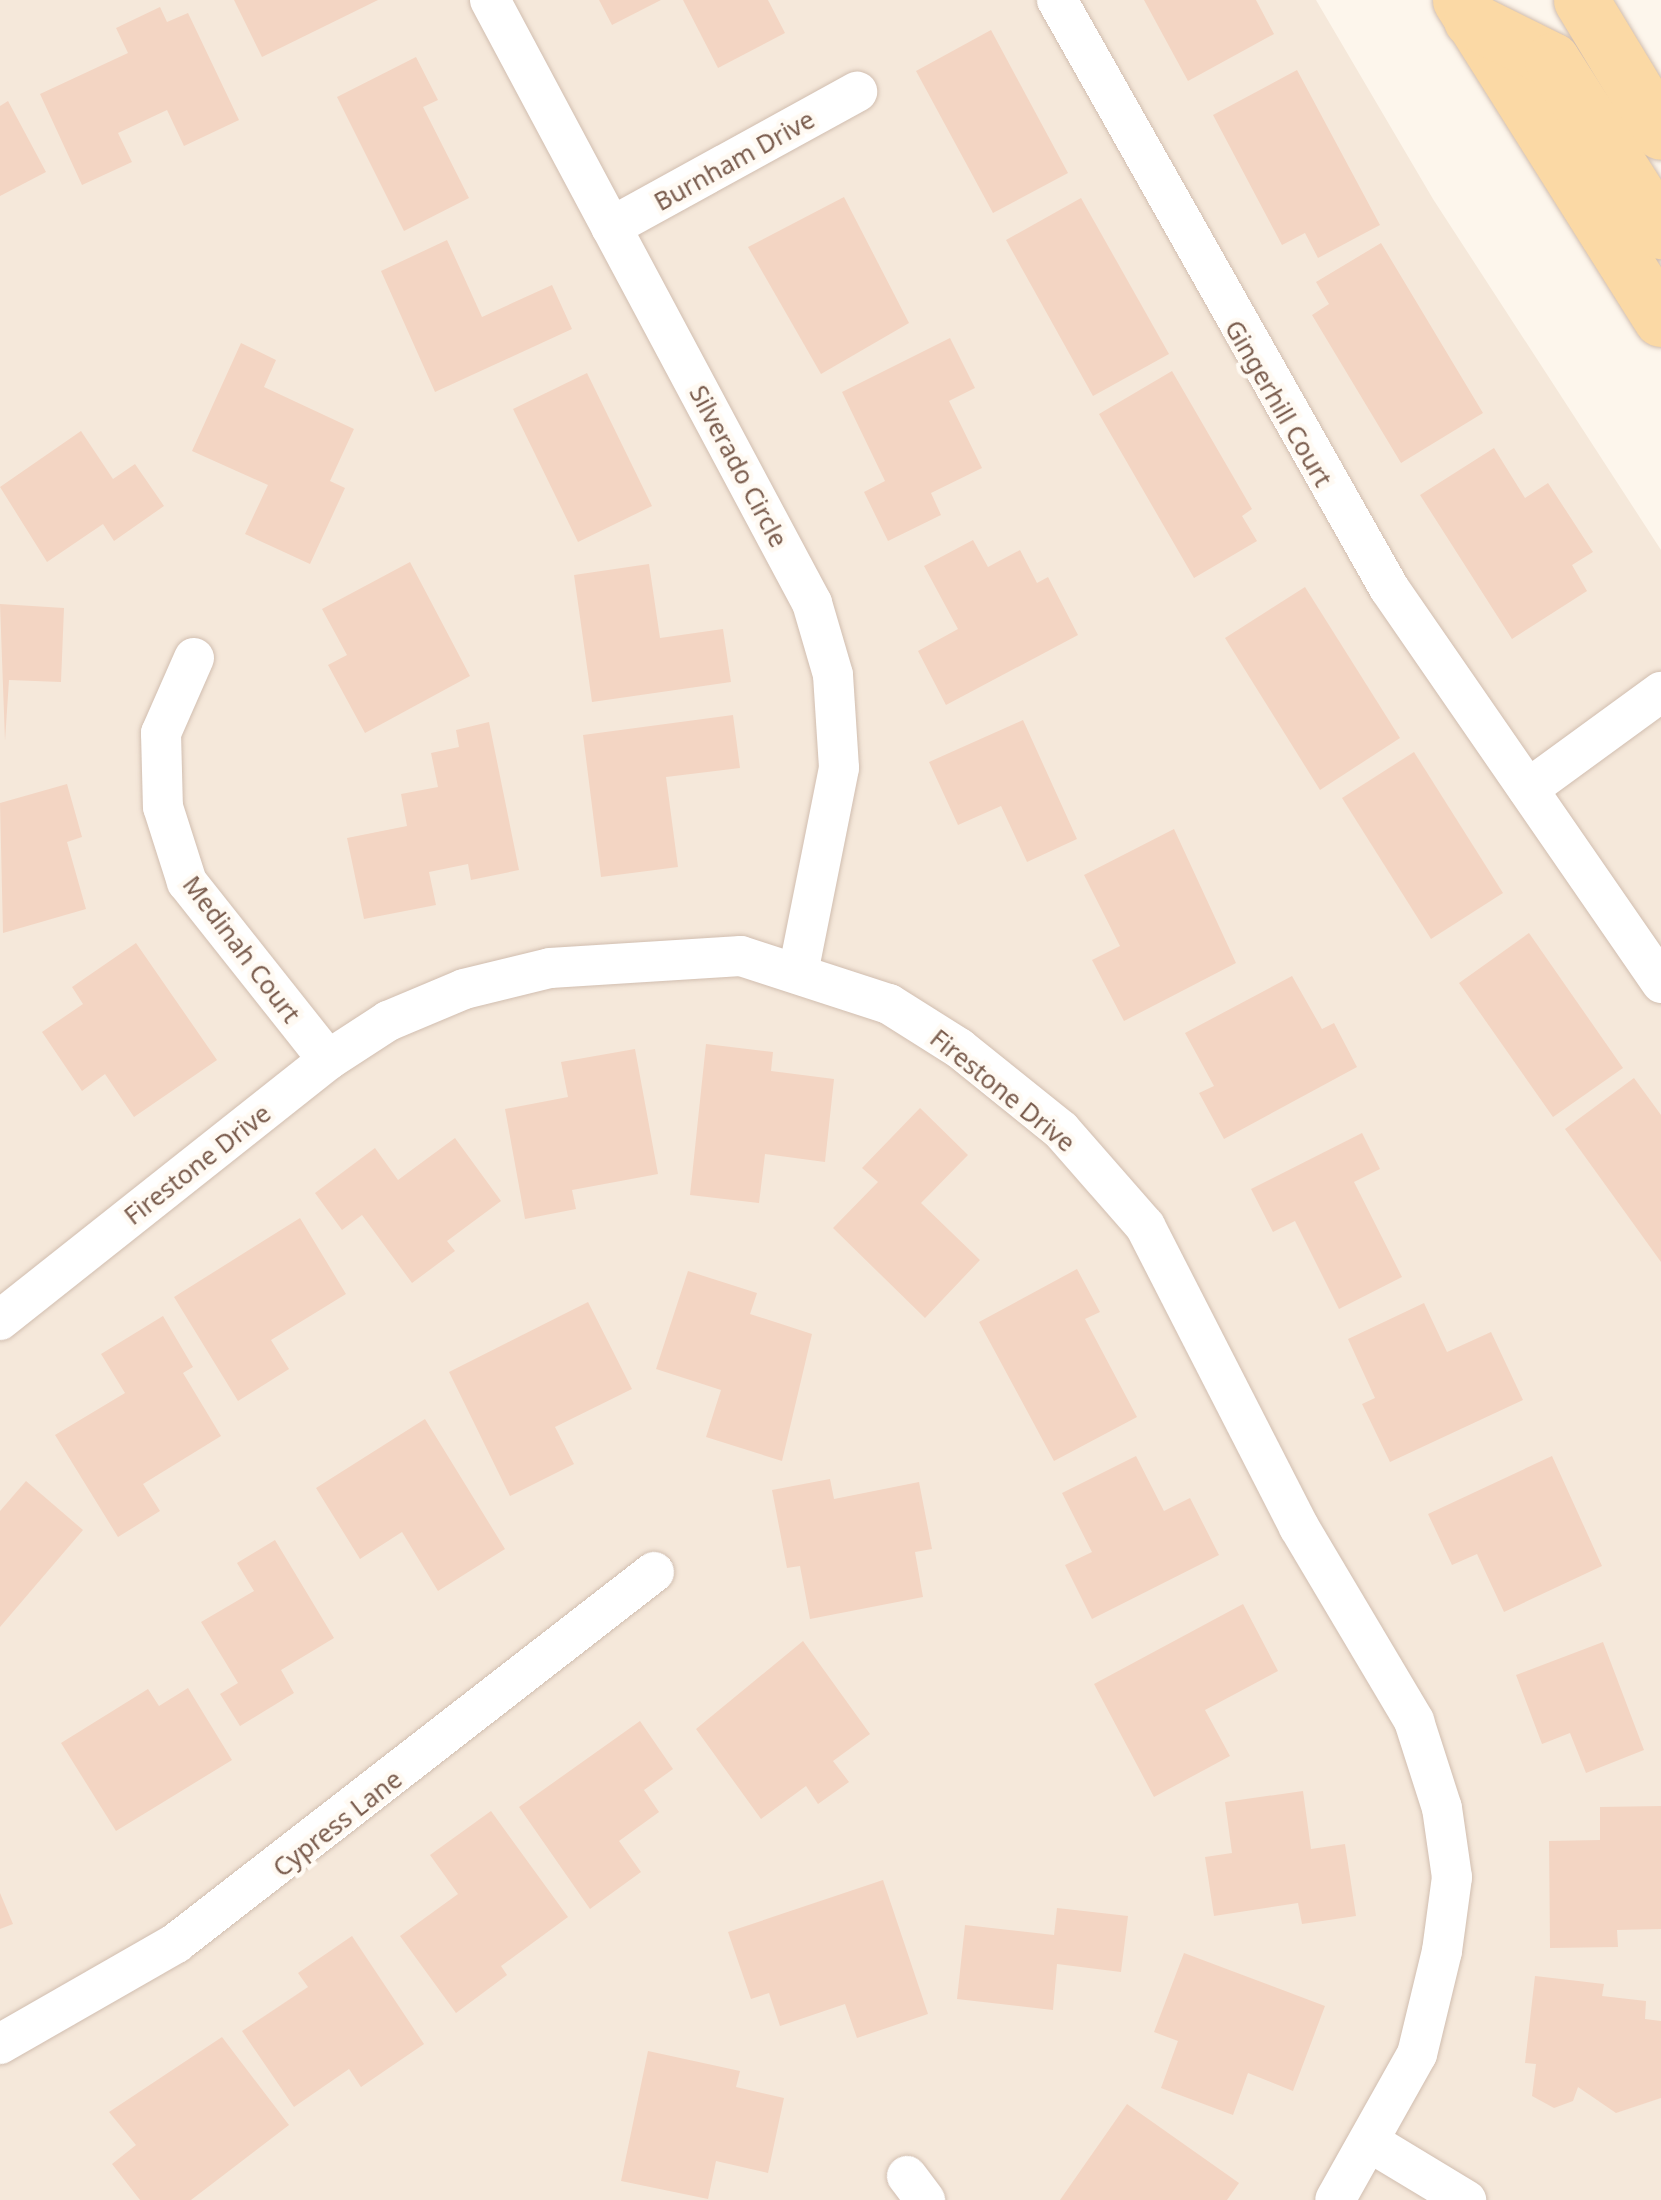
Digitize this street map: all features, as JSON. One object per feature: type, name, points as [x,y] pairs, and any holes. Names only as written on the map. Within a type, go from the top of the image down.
[{"type":"main road","points":[[1580,0],[1661,132]]},
{"type":"main road","points":[[1466,10],[1552,60],[1661,231]]},
{"type":"main road","points":[[1466,10],[1661,319]]},
{"type":"street","name":"Silverado Circle","points":[[490,0],[812,603],[833,675],[839,768],[798,969]]},
{"type":"street","name":"Gingerhill Court","points":[[1057,0],[1319,473],[1661,983]]},
{"type":"street","name":"Burnham Drive","points":[[611,227],[858,92]]},
{"type":"street","name":"Medinah Court","points":[[194,658],[160,733],[163,806],[186,882],[328,1060]]},
{"type":"street","points":[[1528,789],[1661,692]]},
{"type":"street","name":"Firestone Drive","points":[[0,1320],[328,1060],[388,1021],[448,996],[550,968],[741,956],[798,969],[889,1004],[959,1048],[1061,1130],[1145,1226],[1299,1527],[1414,1721],[1442,1808],[1452,1877],[1417,2054],[1373,2144],[1334,2200]]},
{"type":"street","name":"Cypress Lane","points":[[0,2044],[57,2016],[236,1900],[654,1572]]},
{"type":"street","points":[[1373,2144],[1466,2200]]},
{"type":"shaded area","points":[[0,0],[1316,0],[1433,199],[1661,550],[1661,2200],[0,2200]]},
{"type":"building","points":[[234,0],[378,0],[262,57]]},
{"type":"building","points":[[599,0],[661,0],[612,25]]},
{"type":"building","points":[[683,0],[768,0],[785,33],[718,68]]},
{"type":"building","points":[[1144,0],[1256,0],[1274,34],[1188,81]]},
{"type":"building","points":[[160,7],[167,22],[188,13],[239,120],[184,146],[167,110],[118,133],[132,162],[82,185],[40,94],[128,53],[116,28]]},
{"type":"building","points":[[991,30],[1068,173],[993,213],[916,71]]},
{"type":"building","points":[[416,57],[438,100],[423,107],[469,198],[404,231],[337,97]]},
{"type":"building","points":[[1297,70],[1380,225],[1318,258],[1305,233],[1282,245],[1213,115]]},
{"type":"building","points":[[8,101],[46,172],[0,196],[0,106]]},
{"type":"building","points":[[844,197],[909,323],[821,374],[748,247]]},
{"type":"building","points":[[1081,198],[1169,354],[1093,396],[1006,240]]},
{"type":"building","points":[[447,240],[482,317],[552,285],[572,329],[435,392],[381,271]]},
{"type":"building","points":[[1381,243],[1483,413],[1401,463],[1312,315],[1329,304],[1316,282]]},
{"type":"building","points":[[950,338],[975,388],[949,401],[982,468],[931,493],[941,515],[888,541],[864,492],[885,481],[842,392]]},
{"type":"building","points":[[241,343],[276,360],[264,387],[354,429],[330,481],[345,488],[310,564],[245,534],[268,485],[192,451]]},
{"type":"building","points":[[1172,371],[1252,509],[1242,516],[1257,541],[1194,578],[1099,414]]},
{"type":"building","points":[[587,373],[652,506],[578,542],[513,409]]},
{"type":"building","points":[[81,431],[113,479],[135,464],[164,506],[114,541],[103,524],[47,562],[0,487]]},
{"type":"building","points":[[1494,448],[1525,498],[1548,483],[1593,552],[1572,565],[1587,591],[1512,639],[1420,495]]},
{"type":"building","points":[[973,540],[988,567],[1020,550],[1037,583],[1048,577],[1078,635],[946,705],[918,651],[958,629],[924,566]]},
{"type":"building","points":[[410,562],[470,676],[365,733],[328,665],[347,655],[322,609]]},
{"type":"building","points":[[649,564],[660,638],[723,629],[731,682],[592,702],[574,575]]},
{"type":"building","points":[[1305,587],[1400,738],[1320,790],[1225,638]]},
{"type":"building","points":[[0,604],[64,608],[61,682],[9,680],[5,741]]},
{"type":"building","points":[[733,715],[740,768],[666,777],[678,867],[601,877],[583,735]]},
{"type":"building","points":[[1023,720],[1077,839],[1027,862],[1001,806],[958,825],[929,762]]},
{"type":"building","points":[[489,722],[519,870],[471,880],[468,864],[429,872],[436,905],[364,919],[347,838],[407,826],[401,794],[438,787],[431,753],[459,747],[456,730]]},
{"type":"building","points":[[1414,752],[1503,893],[1431,939],[1342,798]]},
{"type":"building","points":[[67,784],[82,837],[67,842],[86,909],[3,933],[0,803]]},
{"type":"building","points":[[1174,829],[1236,963],[1124,1021],[1092,960],[1120,946],[1084,875]]},
{"type":"building","points":[[1529,933],[1623,1068],[1553,1117],[1459,983]]},
{"type":"building","points":[[136,943],[217,1060],[134,1117],[105,1074],[82,1091],[42,1032],[83,1004],[72,987]]},
{"type":"building","points":[[1292,976],[1322,1029],[1334,1023],[1357,1067],[1224,1139],[1199,1093],[1214,1086],[1185,1033]]},
{"type":"building","points":[[706,1044],[773,1052],[771,1071],[834,1079],[825,1162],[765,1154],[759,1203],[690,1195]]},
{"type":"building","points":[[635,1049],[658,1174],[572,1190],[576,1209],[525,1219],[505,1109],[568,1097],[561,1062]]},
{"type":"building","points":[[1634,1078],[1661,1115],[1661,1262],[1565,1129]]},
{"type":"building","points":[[920,1108],[968,1155],[921,1203],[980,1260],[925,1318],[833,1228],[878,1182],[862,1168]]},
{"type":"building","points":[[1362,1133],[1380,1169],[1354,1182],[1402,1277],[1339,1309],[1295,1221],[1273,1232],[1251,1189]]},
{"type":"building","points":[[455,1138],[501,1201],[447,1241],[455,1251],[412,1283],[362,1215],[342,1230],[315,1193],[375,1148],[398,1180]]},
{"type":"building","points":[[300,1218],[346,1294],[271,1340],[289,1369],[238,1401],[174,1297]]},
{"type":"building","points":[[1077,1269],[1100,1312],[1085,1319],[1137,1417],[1054,1461],[979,1322]]},
{"type":"building","points":[[688,1271],[757,1293],[750,1314],[812,1334],[782,1461],[706,1437],[721,1390],[656,1369]]},
{"type":"building","points":[[588,1302],[632,1389],[555,1427],[574,1464],[510,1496],[449,1372]]},
{"type":"building","points":[[1424,1303],[1447,1352],[1491,1332],[1523,1400],[1390,1462],[1362,1404],[1375,1398],[1348,1339]]},
{"type":"building","points":[[163,1316],[193,1367],[183,1373],[221,1436],[143,1484],[160,1511],[118,1537],[55,1435],[125,1393],[101,1354]]},
{"type":"building","points":[[425,1419],[505,1549],[438,1591],[402,1532],[360,1559],[316,1488]]},
{"type":"building","points":[[1136,1456],[1164,1511],[1190,1498],[1219,1555],[1092,1619],[1065,1565],[1092,1552],[1062,1493]]},
{"type":"building","points":[[1552,1456],[1602,1566],[1504,1612],[1477,1554],[1452,1565],[1428,1514]]},
{"type":"building","points":[[830,1479],[834,1499],[919,1482],[932,1549],[915,1552],[923,1597],[810,1619],[800,1566],[787,1568],[772,1490]]},
{"type":"building","points":[[26,1481],[83,1530],[0,1627],[0,1511]]},
{"type":"building","points":[[275,1540],[334,1638],[281,1670],[294,1693],[240,1726],[220,1694],[238,1683],[201,1622],[254,1591],[237,1563]]},
{"type":"building","points":[[1243,1604],[1278,1671],[1205,1710],[1230,1756],[1154,1797],[1094,1684]]},
{"type":"building","points":[[803,1641],[870,1734],[833,1761],[849,1782],[818,1804],[806,1786],[761,1819],[696,1729]]},
{"type":"building","points":[[1603,1642],[1644,1750],[1586,1773],[1570,1733],[1542,1744],[1516,1675]]},
{"type":"building","points":[[188,1688],[232,1760],[116,1831],[61,1743],[148,1689],[159,1706]]},
{"type":"building","points":[[640,1721],[673,1769],[644,1790],[659,1812],[619,1841],[641,1872],[590,1909],[519,1807]]},
{"type":"building","points":[[1303,1791],[1311,1849],[1345,1844],[1356,1916],[1302,1924],[1298,1903],[1214,1916],[1205,1857],[1232,1853],[1225,1802]]},
{"type":"building","points":[[1661,1806],[1661,1929],[1617,1930],[1618,1947],[1550,1948],[1549,1841],[1600,1840],[1600,1807]]},
{"type":"building","points":[[491,1811],[568,1917],[501,1966],[507,1975],[456,2013],[400,1936],[458,1894],[430,1855]]},
{"type":"building","points":[[883,1880],[928,2014],[857,2038],[845,2004],[780,2026],[769,1993],[751,1999],[728,1932]]},
{"type":"building","points":[[0,1893],[13,1924],[0,1929]]},
{"type":"building","points":[[1057,1908],[1128,1916],[1121,1972],[1057,1964],[1053,2010],[957,1999],[965,1925],[1054,1935]]},
{"type":"building","points":[[352,1936],[424,2044],[361,2087],[349,2069],[294,2107],[242,2031],[308,1987],[298,1973]]},
{"type":"building","points":[[1184,1953],[1325,2006],[1293,2091],[1248,2073],[1233,2115],[1161,2088],[1178,2041],[1154,2032]]},
{"type":"building","points":[[1535,1976],[1604,1984],[1602,1996],[1646,2001],[1645,2019],[1661,2021],[1661,2098],[1616,2113],[1578,2087],[1573,2101],[1554,2108],[1532,2096],[1536,2064],[1525,2063]]},
{"type":"building","points":[[222,2037],[289,2125],[191,2200],[140,2200],[112,2164],[136,2145],[109,2112]]},
{"type":"building","points":[[648,2051],[740,2071],[736,2087],[784,2098],[768,2173],[716,2161],[708,2199],[621,2181]]},
{"type":"building","points":[[1127,2104],[1239,2183],[1227,2200],[1060,2200]]}]
